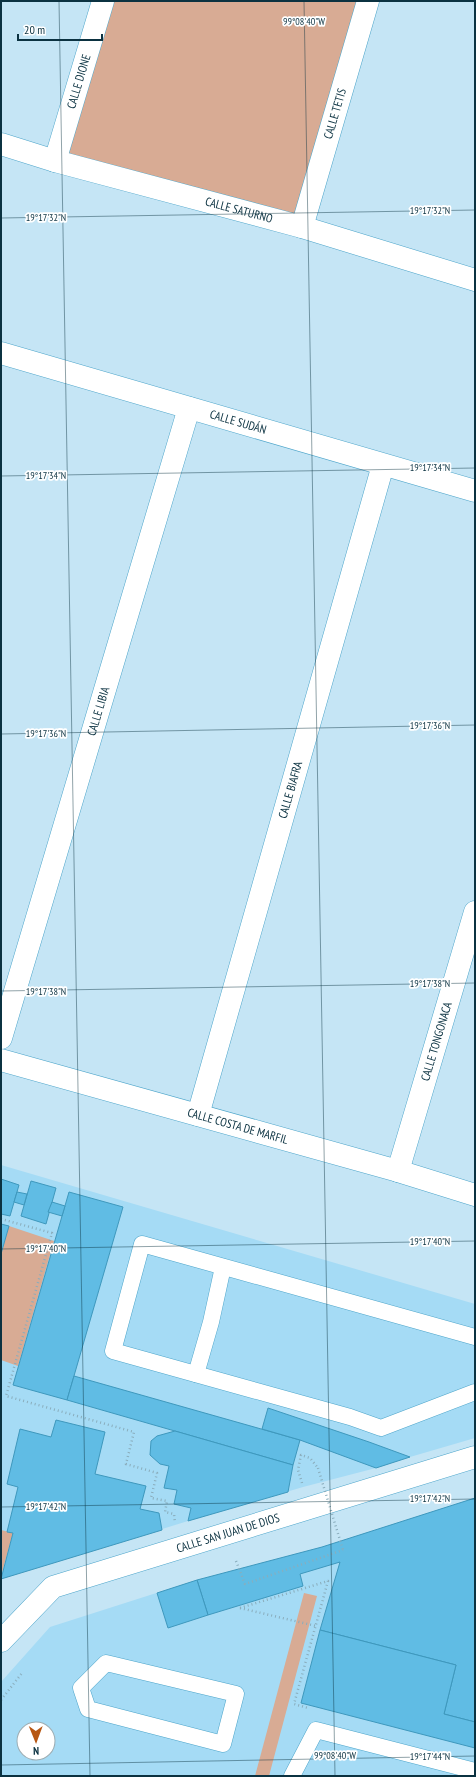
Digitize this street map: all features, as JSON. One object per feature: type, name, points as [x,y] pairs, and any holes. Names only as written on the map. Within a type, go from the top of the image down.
[{"type":"street","name":"CALLE DIONE","points":[[55,161],[103,1]]},
{"type":"street","name":"CALLE TETIS","points":[[302,227],[368,1]]},
{"type":"street","name":"CALLE SATURNO","points":[[1,144],[55,161],[302,227],[475,280]]},
{"type":"street","name":"CALLE SUDÁN","points":[[1,353],[475,491]]},
{"type":"street","name":"CALLE LIBIA","points":[[1,1038],[189,408]]},
{"type":"street","name":"CALLE BIAFRA","points":[[198,1115],[383,465]]},
{"type":"street","name":"CALLE TONGONACA","points":[[398,1171],[475,912]]},
{"type":"street","name":"CALLE COSTA DE MARFIL","points":[[1,1060],[398,1171],[475,1195]]},
{"type":"street","name":"CALLE SAN JUAN DE DIOS","points":[[1,1641],[53,1587],[475,1458]]},
{"type":"lane","points":[[475,1336],[142,1244],[113,1351],[350,1417],[381,1428],[475,1392]]},
{"type":"lane","points":[[196,1374],[211,1322],[223,1267]]},
{"type":"lane","points":[[106,1663],[236,1694],[223,1744],[88,1710],[80,1688],[106,1663]]},
{"type":"lane","points":[[292,1776],[316,1730],[475,1770]]},
{"type":"path","points":[[1,1219],[52,1233],[6,1396],[134,1432],[126,1464],[157,1474],[151,1498],[167,1501],[165,1512],[174,1514],[175,1526]]},
{"type":"path","points":[[236,1561],[245,1584],[343,1550],[318,1468],[310,1458],[301,1455],[298,1470],[303,1487]]},
{"type":"path","points":[[294,1704],[316,1626],[328,1581],[240,1608],[316,1626]]},
{"type":"path","points":[[1,1700],[22,1674]]},
{"type":"shaded area","points":[[111,1],[360,1],[291,229],[61,159]]},
{"type":"shaded area","points":[[1,1165],[475,1304],[475,1438],[376,1468],[303,1487],[188,1521],[1,1579]]},
{"type":"shaded area","points":[[9,1226],[54,1241],[18,1366],[1,1360],[1,1254]]},
{"type":"shaded area","points":[[475,1498],[475,1776],[1,1776],[1,1682],[50,1627],[197,1580],[322,1547]]},
{"type":"shaded area","points":[[1,1530],[13,1533],[1,1576]]},
{"type":"shaded area","points":[[304,1593],[317,1596],[269,1776],[255,1776]]},
{"type":"building","points":[[1,1179],[19,1185],[10,1216],[1,1214]]},
{"type":"building","points":[[31,1181],[56,1188],[46,1224],[21,1216]]},
{"type":"building","points":[[17,1192],[27,1194],[24,1205],[14,1202]]},
{"type":"building","points":[[69,1192],[123,1207],[67,1400],[13,1385]]},
{"type":"building","points":[[52,1202],[65,1206],[62,1216],[48,1212]]},
{"type":"building","points":[[1,1224],[9,1226],[1,1254]]},
{"type":"building","points":[[74,1376],[300,1440],[293,1465],[67,1400]]},
{"type":"building","points":[[268,1408],[410,1457],[376,1468],[300,1440],[262,1429]]},
{"type":"building","points":[[56,1420],[105,1432],[95,1474],[146,1486],[140,1509],[159,1513],[162,1530],[1,1579],[13,1533],[7,1532],[18,1487],[7,1484],[20,1429],[51,1437]]},
{"type":"building","points":[[175,1431],[293,1465],[288,1492],[188,1521],[191,1508],[174,1504],[177,1490],[164,1488],[169,1466],[160,1464],[150,1455],[151,1441],[157,1436]]},
{"type":"building","points":[[475,1498],[475,1722],[444,1714],[456,1665],[320,1630],[340,1562],[300,1574],[303,1586],[208,1615],[197,1580],[322,1547]]},
{"type":"building","points":[[197,1580],[208,1615],[168,1628],[157,1593]]},
{"type":"building","points":[[320,1630],[456,1665],[444,1714],[475,1722],[475,1748],[301,1703]]}]
